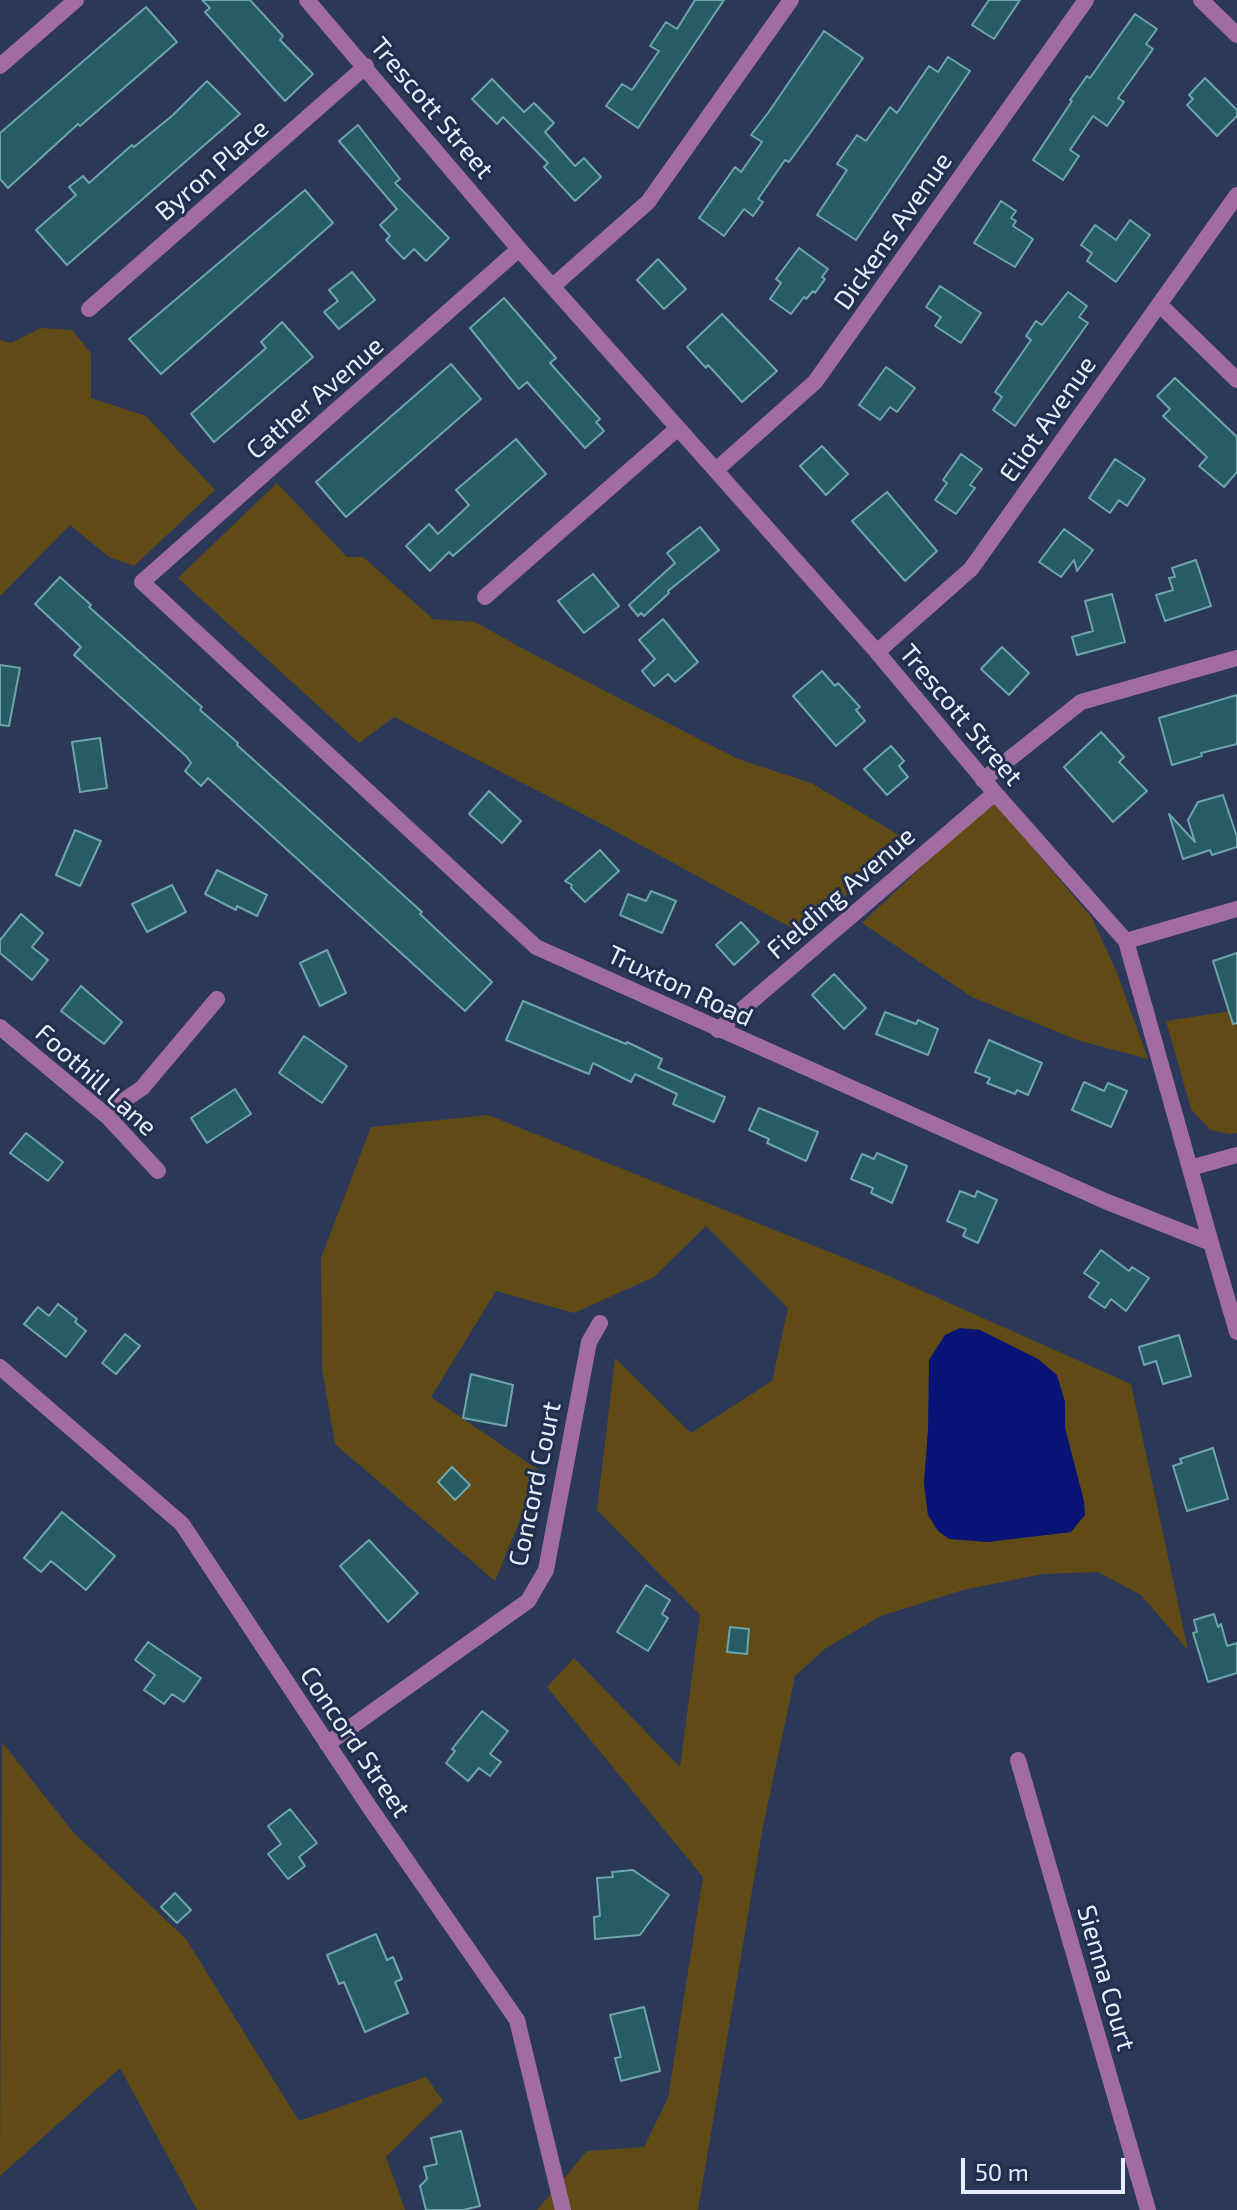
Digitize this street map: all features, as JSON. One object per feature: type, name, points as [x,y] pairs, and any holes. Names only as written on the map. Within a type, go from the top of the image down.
[{"type":"street","points":[[0,66],[76,0]]},
{"type":"street","name":"Trescott Street","points":[[307,0],[519,249],[877,652],[989,786],[1126,941],[1211,1243]]},
{"type":"street","points":[[553,286],[648,202],[791,0]]},
{"type":"street","name":"Dickens Avenue","points":[[716,470],[815,382],[1086,0]]},
{"type":"street","points":[[1201,0],[1237,35]]},
{"type":"street","name":"Byron Place","points":[[89,309],[366,66]]},
{"type":"street","name":"Eliot Avenue","points":[[877,652],[971,569],[1237,195]]},
{"type":"street","name":"Cather Avenue","points":[[142,582],[519,249]]},
{"type":"street","points":[[1159,304],[1237,380]]},
{"type":"street","points":[[485,597],[678,428]]},
{"type":"street","name":"Truxton Road","points":[[142,582],[536,947],[1105,1201],[1211,1243]]},
{"type":"street","name":"Fielding Avenue","points":[[718,1030],[1081,702],[1237,658]]},
{"type":"street","points":[[1126,941],[1237,909]]},
{"type":"street","points":[[108,1117],[123,1101],[142,1088],[217,999]]},
{"type":"street","name":"Foothill Lane","points":[[0,1027],[108,1117],[158,1171]]},
{"type":"street","points":[[1190,1168],[1237,1155]]},
{"type":"street","points":[[1211,1243],[1237,1332]]},
{"type":"street","name":"Concord Court","points":[[327,1744],[528,1601],[546,1570],[589,1342],[600,1323]]},
{"type":"street","name":"Concord Street","points":[[0,1367],[182,1524],[327,1744],[517,2020],[563,2210]]},
{"type":"street","name":"Sienna Court","points":[[1018,1760],[1148,2210]]},
{"type":"shaded area","points":[[41,328],[72,330],[91,353],[91,398],[146,416],[215,490],[134,566],[109,557],[70,525],[0,596],[0,340],[11,343]]},
{"type":"shaded area","points":[[277,483],[347,557],[363,557],[433,619],[475,622],[738,759],[811,783],[909,841],[801,933],[606,826],[394,717],[359,743],[178,578]]},
{"type":"shaded area","points":[[990,802],[996,804],[1092,918],[1117,973],[1148,1059],[1077,1040],[972,997],[862,923]]},
{"type":"shaded area","points":[[1237,1010],[1237,1133],[1230,1134],[1210,1130],[1191,1109],[1166,1021]]},
{"type":"shaded area","points":[[488,1115],[882,1273],[1131,1384],[1188,1650],[1141,1595],[1098,1572],[1043,1574],[963,1590],[881,1616],[826,1648],[795,1676],[763,1826],[698,2210],[537,2210],[587,2151],[644,2147],[668,2098],[703,1877],[547,1687],[574,1658],[680,1767],[700,1615],[597,1510],[615,1358],[691,1433],[772,1381],[788,1308],[706,1226],[654,1277],[574,1313],[496,1291],[431,1397],[540,1471],[495,1581],[335,1444],[322,1369],[321,1258],[371,1127]],"holes":[[[1065,1402],[1065,1428],[1075,1473],[1071,1532],[987,1542],[928,1515],[924,1483],[928,1431]]]},
{"type":"shaded area","points":[[960,1328],[980,1330],[1038,1359],[1057,1375],[1065,1402],[1065,1428],[1084,1501],[1085,1515],[1071,1532],[987,1542],[949,1539],[938,1531],[928,1515],[924,1483],[929,1360],[945,1335]]},
{"type":"shaded area","points":[[2,1742],[73,1832],[186,1939],[299,2121],[426,2077],[443,2101],[386,2157],[405,2210],[197,2210],[120,2068],[0,2176]]},
{"type":"building","points":[[202,0],[250,0],[283,36],[280,40],[313,74],[285,101],[205,12],[210,8]]},
{"type":"building","points":[[695,0],[724,0],[638,128],[606,106],[622,84],[632,90],[659,51],[650,46],[666,22],[677,29]]},
{"type":"building","points":[[989,0],[1020,0],[994,39],[972,25]]},
{"type":"building","points":[[146,7],[177,42],[80,126],[78,124],[8,188],[0,179],[0,133]]},
{"type":"building","points":[[1135,14],[1157,29],[1146,44],[1153,49],[1118,98],[1124,102],[1107,126],[1093,116],[1070,150],[1079,156],[1063,180],[1033,160],[1070,100],[1087,76],[1090,78]]},
{"type":"building","points":[[824,31],[863,58],[789,162],[785,160],[758,199],[763,202],[753,216],[744,209],[724,236],[699,218],[735,167],[741,172],[762,142],[751,135]]},
{"type":"building","points":[[948,57],[970,71],[856,240],[817,215],[847,170],[837,164],[857,135],[866,141],[890,107],[897,113],[929,66],[938,72]]},
{"type":"building","points":[[1205,78],[1237,110],[1237,116],[1217,136],[1187,105],[1193,99],[1189,95]]},
{"type":"building","points":[[492,79],[524,112],[534,103],[554,123],[545,132],[575,166],[584,158],[601,177],[575,201],[544,167],[548,163],[503,117],[497,124],[472,99]]},
{"type":"building","points":[[207,81],[240,114],[67,265],[36,230],[76,195],[69,187],[83,176],[89,183],[132,145],[134,147],[173,115]]},
{"type":"building","points":[[358,125],[400,179],[395,183],[449,238],[426,261],[414,249],[404,259],[386,240],[390,236],[380,225],[397,209],[339,141]]},
{"type":"building","points":[[305,190],[333,223],[161,374],[129,339]]},
{"type":"building","points":[[1001,201],[1016,211],[1011,218],[1016,221],[1013,226],[1033,239],[1015,267],[974,243]]},
{"type":"building","points":[[1130,220],[1150,235],[1116,282],[1087,261],[1092,253],[1081,245],[1095,225],[1116,240]]},
{"type":"building","points":[[799,248],[828,269],[815,293],[813,291],[806,299],[804,297],[791,314],[770,299],[781,283],[776,279]]},
{"type":"building","points":[[658,259],[686,289],[664,309],[637,280]]},
{"type":"building","points":[[352,272],[375,300],[339,329],[324,312],[338,301],[329,290]]},
{"type":"building","points":[[940,286],[981,313],[961,343],[935,326],[941,317],[926,307]]},
{"type":"building","points":[[1068,292],[1087,306],[1079,317],[1088,323],[1015,426],[993,410],[1002,397],[995,392],[1031,340],[1026,336],[1036,321],[1042,325]]},
{"type":"building","points":[[504,298],[556,358],[550,363],[600,419],[596,422],[604,431],[585,448],[527,382],[519,389],[470,328]]},
{"type":"building","points":[[722,314],[777,371],[742,402],[687,347]]},
{"type":"building","points":[[282,322],[313,357],[214,442],[191,414],[266,348],[261,342]]},
{"type":"building","points":[[451,364],[481,399],[346,517],[316,482]]},
{"type":"building","points":[[886,367],[915,388],[897,412],[890,407],[880,420],[859,405]]},
{"type":"building","points":[[1175,378],[1237,437],[1237,472],[1224,487],[1199,466],[1207,457],[1163,416],[1170,409],[1157,396]]},
{"type":"building","points":[[516,439],[546,474],[453,556],[449,552],[430,571],[406,546],[429,524],[438,534],[469,505],[456,490]]},
{"type":"building","points":[[822,446],[848,474],[826,495],[800,466]]},
{"type":"building","points":[[961,454],[982,469],[970,485],[975,488],[956,514],[935,500],[947,483],[943,480]]},
{"type":"building","points":[[1115,459],[1145,479],[1127,506],[1119,500],[1110,513],[1089,498]]},
{"type":"building","points":[[887,492],[937,551],[905,581],[852,521]]},
{"type":"building","points":[[700,527],[719,550],[668,591],[644,616],[641,613],[638,616],[629,605],[675,563],[667,553]]},
{"type":"building","points":[[1064,529],[1093,550],[1077,571],[1074,560],[1061,577],[1039,562]]},
{"type":"building","points":[[1196,560],[1211,606],[1165,621],[1156,595],[1173,590],[1169,578],[1175,577],[1172,568]]},
{"type":"building","points":[[593,574],[619,606],[584,633],[558,601]]},
{"type":"building","points":[[60,577],[91,605],[89,607],[202,707],[200,710],[237,745],[422,912],[420,914],[492,982],[465,1011],[208,778],[201,786],[185,771],[191,763],[187,757],[74,655],[81,647],[35,604]]},
{"type":"building","points":[[1112,594],[1125,642],[1077,655],[1072,637],[1093,631],[1085,601]]},
{"type":"building","points":[[663,619],[698,662],[675,682],[668,674],[654,686],[642,671],[655,659],[639,640]]},
{"type":"building","points":[[1002,647],[1029,673],[1009,695],[981,669]]},
{"type":"building","points":[[0,665],[20,668],[9,726],[0,725]]},
{"type":"building","points":[[822,671],[860,707],[856,710],[865,721],[836,746],[793,696]]},
{"type":"building","points":[[1237,695],[1237,744],[1201,753],[1202,756],[1172,765],[1159,718]]},
{"type":"building","points":[[1101,732],[1124,757],[1119,762],[1147,791],[1113,822],[1064,767]]},
{"type":"building","points":[[100,738],[107,788],[80,792],[72,742]]},
{"type":"building","points":[[891,746],[904,761],[899,766],[908,777],[887,795],[864,769]]},
{"type":"building","points":[[489,791],[521,821],[502,843],[469,814]]},
{"type":"building","points":[[1223,795],[1237,837],[1237,847],[1212,855],[1210,850],[1183,859],[1169,814],[1195,842],[1188,820],[1198,802]]},
{"type":"building","points":[[75,830],[101,841],[80,886],[56,875]]},
{"type":"building","points":[[600,850],[619,871],[585,902],[565,881]]},
{"type":"building","points":[[217,870],[267,895],[257,916],[237,906],[236,910],[205,894]]},
{"type":"building","points":[[172,885],[186,912],[147,932],[132,904]]},
{"type":"building","points":[[651,891],[676,901],[662,933],[620,915],[628,894],[646,901]]},
{"type":"building","points":[[21,914],[43,933],[32,947],[48,960],[32,980],[0,953],[0,940]]},
{"type":"building","points":[[741,922],[759,942],[734,965],[716,945]]},
{"type":"building","points":[[327,950],[346,993],[320,1006],[300,963]]},
{"type":"building","points":[[1237,953],[1237,1023],[1233,1024],[1213,961]]},
{"type":"building","points":[[834,974],[866,1008],[844,1029],[812,995]]},
{"type":"building","points":[[81,986],[122,1022],[104,1044],[61,1011]]},
{"type":"building","points":[[523,1001],[627,1042],[662,1059],[658,1068],[725,1097],[714,1122],[673,1104],[677,1094],[635,1074],[631,1082],[593,1063],[589,1074],[506,1040]]},
{"type":"building","points":[[885,1012],[916,1024],[918,1020],[938,1029],[928,1055],[876,1034]]},
{"type":"building","points":[[304,1036],[347,1066],[322,1103],[279,1073]]},
{"type":"building","points":[[989,1040],[1042,1063],[1028,1095],[1017,1090],[1015,1094],[987,1083],[990,1078],[975,1072]]},
{"type":"building","points":[[1084,1082],[1104,1091],[1108,1083],[1127,1091],[1111,1127],[1072,1110]]},
{"type":"building","points":[[235,1089],[251,1114],[207,1143],[191,1118]]},
{"type":"building","points":[[759,1108],[818,1132],[806,1161],[767,1143],[769,1139],[749,1130]]},
{"type":"building","points":[[26,1133],[63,1162],[48,1181],[10,1153]]},
{"type":"building","points":[[877,1153],[907,1166],[892,1203],[871,1193],[873,1188],[851,1179],[862,1154],[874,1159]]},
{"type":"building","points":[[960,1191],[975,1197],[977,1191],[997,1200],[978,1243],[963,1236],[966,1229],[947,1221]]},
{"type":"building","points":[[1101,1250],[1129,1271],[1132,1267],[1149,1278],[1126,1311],[1111,1299],[1105,1308],[1089,1297],[1099,1283],[1084,1273]]},
{"type":"building","points":[[58,1304],[86,1331],[66,1357],[24,1324],[38,1307],[49,1316]]},
{"type":"building","points":[[125,1334],[140,1346],[116,1374],[102,1363]]},
{"type":"building","points":[[1179,1335],[1191,1376],[1163,1384],[1156,1361],[1144,1365],[1139,1347]]},
{"type":"building","points":[[471,1374],[513,1385],[506,1426],[463,1418]]},
{"type":"building","points":[[1213,1448],[1228,1499],[1187,1511],[1173,1466],[1182,1463],[1180,1459]]},
{"type":"building","points":[[452,1467],[470,1485],[455,1500],[438,1482]]},
{"type":"building","points":[[62,1512],[115,1556],[86,1590],[51,1561],[41,1572],[24,1558]]},
{"type":"building","points":[[369,1540],[418,1593],[388,1622],[340,1566]]},
{"type":"building","points":[[646,1585],[670,1600],[662,1614],[668,1618],[648,1651],[617,1632]]},
{"type":"building","points":[[1214,1614],[1218,1627],[1221,1624],[1227,1646],[1237,1643],[1237,1673],[1208,1682],[1193,1633],[1197,1632],[1194,1620]]},
{"type":"building","points":[[730,1627],[749,1629],[747,1654],[727,1652]]},
{"type":"building","points":[[148,1642],[201,1678],[184,1702],[172,1694],[164,1704],[144,1690],[155,1675],[135,1660]]},
{"type":"building","points":[[482,1711],[508,1731],[490,1754],[501,1762],[490,1776],[479,1768],[468,1781],[446,1763],[455,1751],[452,1749]]},
{"type":"building","points":[[290,1809],[317,1843],[299,1857],[305,1866],[288,1879],[268,1854],[281,1844],[268,1826]]},
{"type":"building","points":[[633,1870],[669,1895],[640,1935],[595,1939],[594,1917],[600,1916],[597,1878],[613,1877],[612,1872]]},
{"type":"building","points":[[175,1893],[191,1910],[177,1923],[161,1907]]},
{"type":"building","points":[[376,1934],[387,1960],[393,1957],[402,1979],[395,1982],[408,2013],[365,2032],[344,1982],[339,1984],[327,1955]]},
{"type":"building","points":[[644,2007],[660,2071],[621,2081],[615,2058],[621,2057],[610,2015]]},
{"type":"building","points":[[461,2131],[480,2206],[463,2210],[426,2210],[420,2186],[427,2179],[424,2167],[437,2164],[431,2138]]}]
